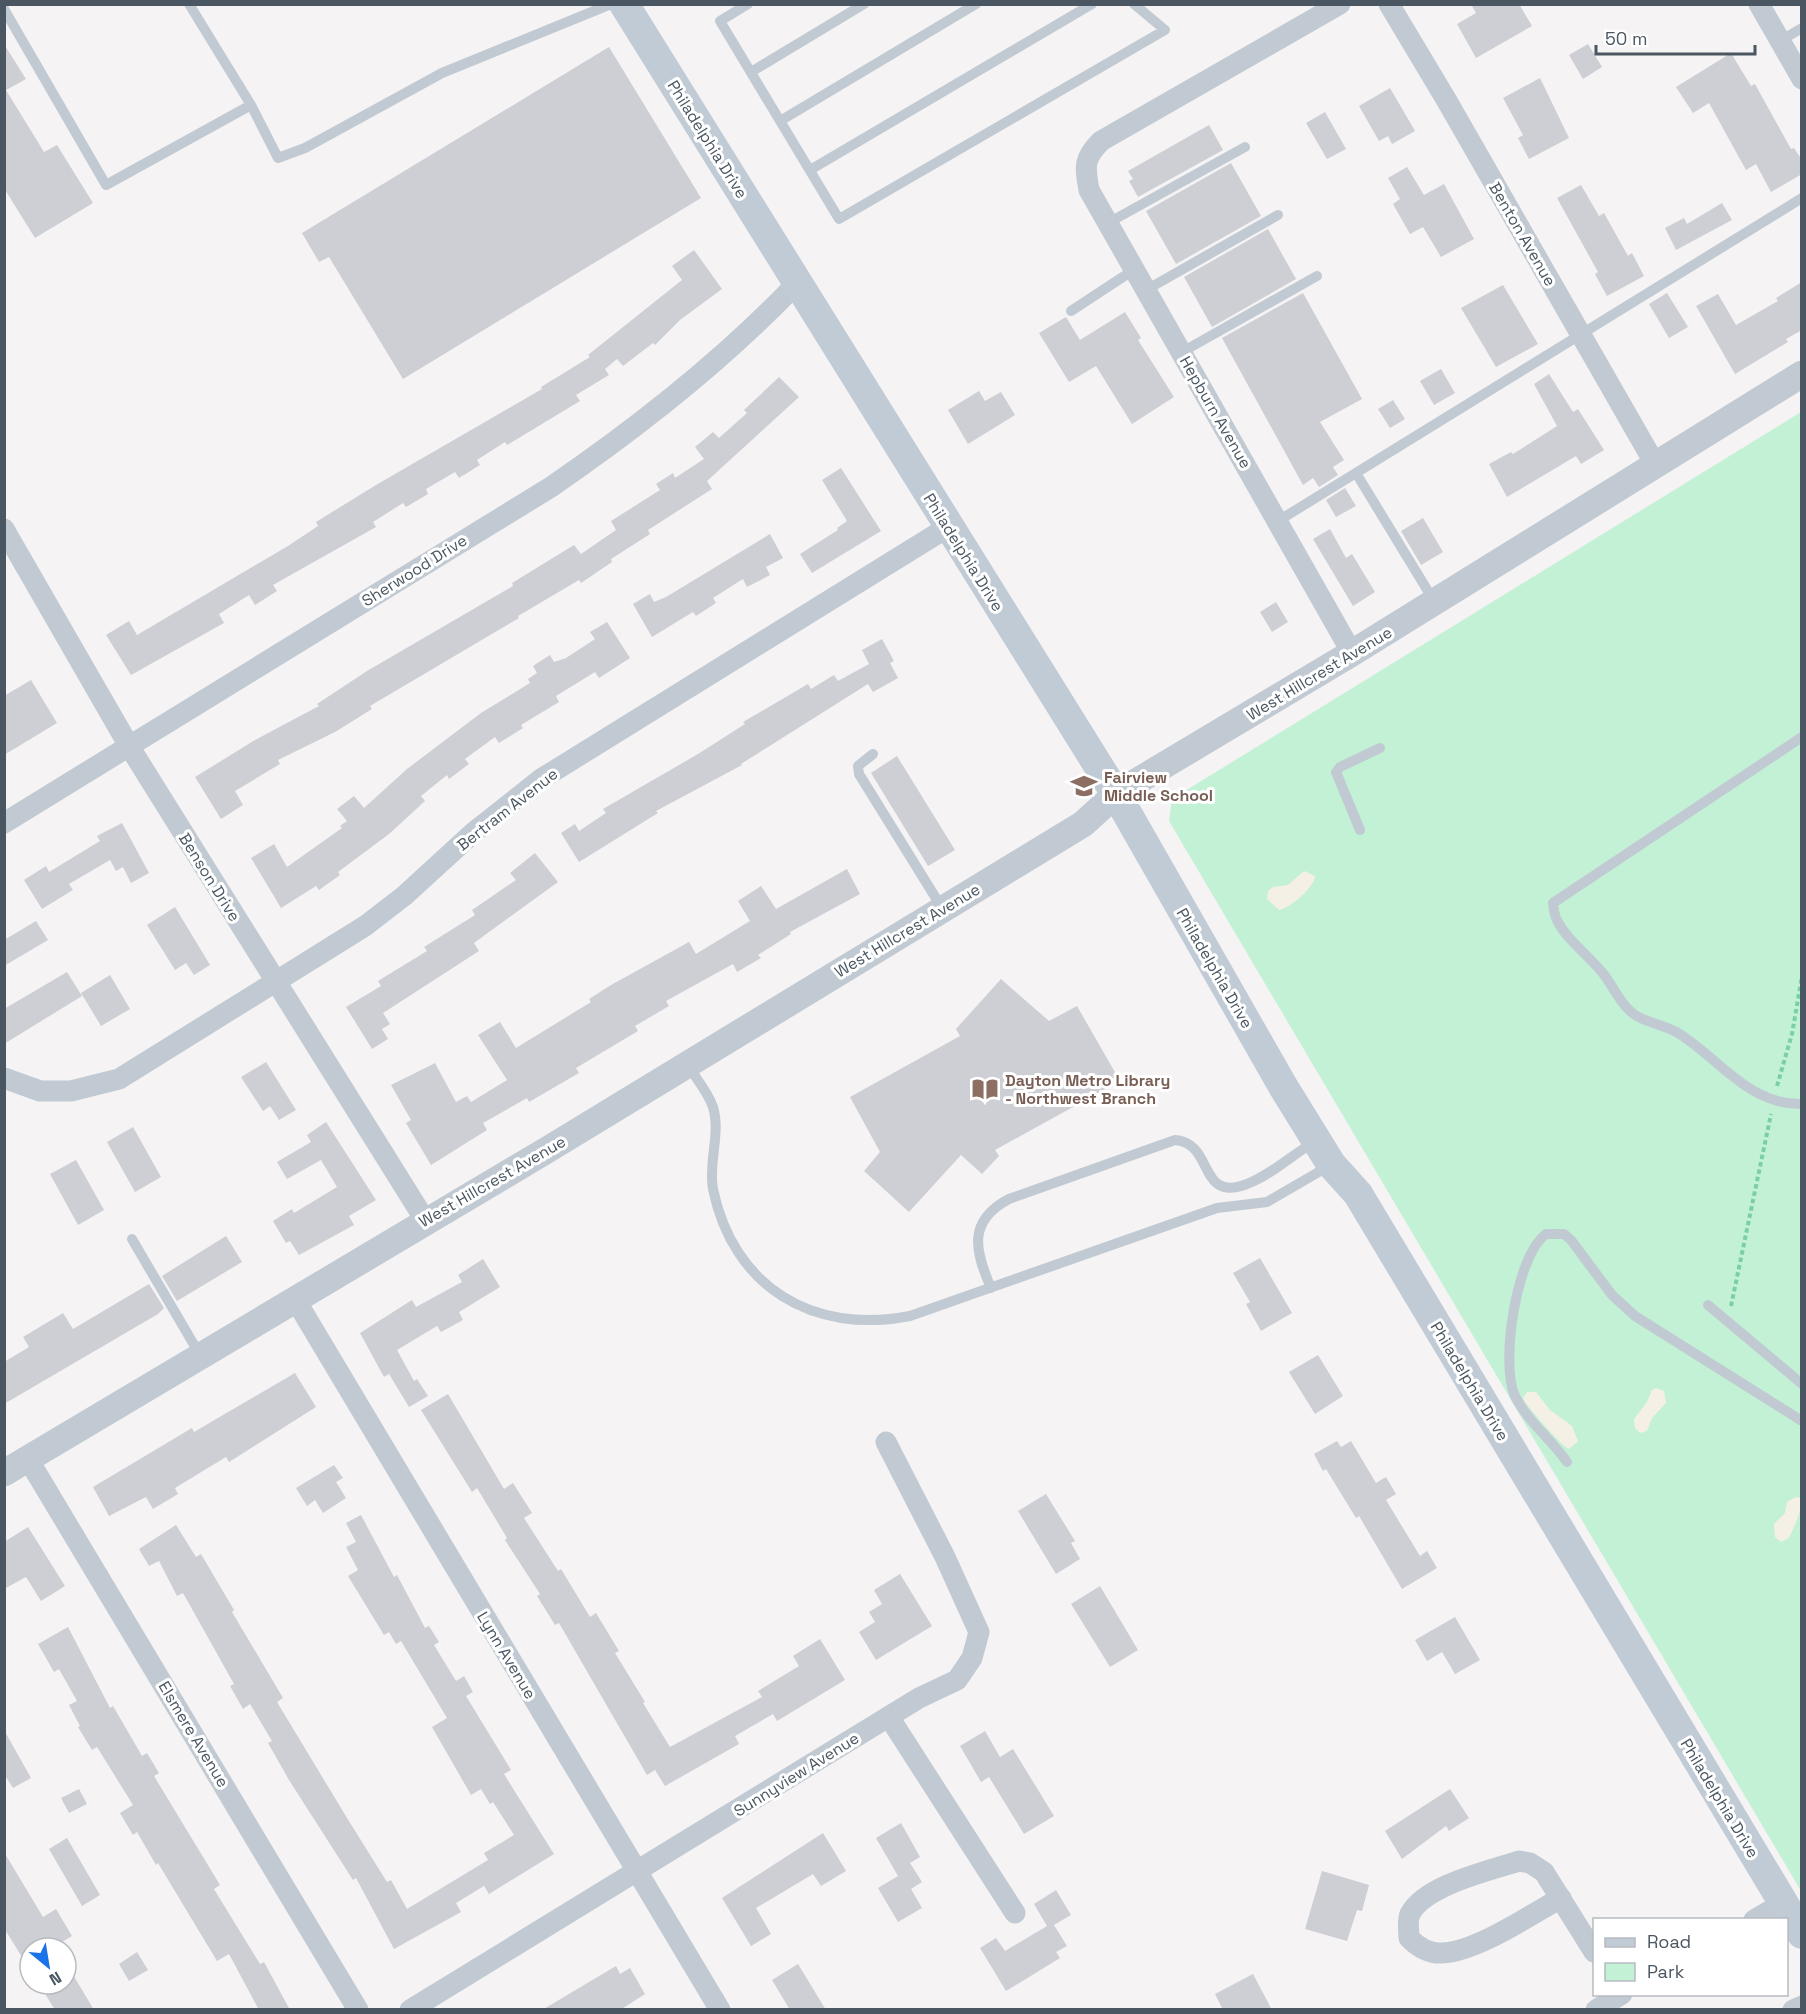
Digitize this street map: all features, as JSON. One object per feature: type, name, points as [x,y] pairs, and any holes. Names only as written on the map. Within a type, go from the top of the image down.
[{"type":"main road","name":"Philadelphia Drive","points":[[624,4],[1116,794],[1191,928],[1324,1152],[1358,1194],[1802,1934]]},
{"type":"street","name":"Hepburn Avenue","points":[[1340,4],[1101,141],[1089,153],[1085,169],[1089,190],[1352,653]]},
{"type":"street","name":"Benton Avenue","points":[[1389,4],[1655,464]]},
{"type":"street","points":[[1759,4],[1802,79]]},
{"type":"street","name":"Sherwood Drive","points":[[4,823],[551,486],[612,445],[730,350],[797,283]]},
{"type":"street","name":"West Hillcrest Avenue","points":[[4,1473],[1083,824],[1116,794],[1352,653],[1802,374]]},
{"type":"street","name":"Bertram Avenue","points":[[4,1078],[39,1091],[71,1091],[119,1080],[365,927],[404,896],[474,832],[541,779],[948,527]]},
{"type":"street","name":"Benson Drive","points":[[4,529],[129,746],[425,1220]]},
{"type":"street","name":"Lynn Avenue","points":[[295,1299],[720,2010]]},
{"type":"street","name":"Sunnyview Avenue","points":[[410,2010],[889,1717],[957,1680],[972,1658],[979,1632],[945,1557],[886,1442]]},
{"type":"street","name":"Elsmere Avenue","points":[[28,1459],[358,2010]]},
{"type":"street","points":[[889,1717],[1015,1913]]},
{"type":"street","points":[[1561,1898],[1480,1942],[1442,1953],[1419,1948],[1409,1938],[1409,1916],[1421,1899],[1445,1887],[1519,1861],[1530,1863],[1544,1872],[1561,1898],[1593,1950]]},
{"type":"street","points":[[1757,1918],[1783,1903]]},
{"type":"street","points":[[1596,2010],[1620,1996]]},
{"type":"street","points":[[1623,1996],[1631,2010]]},
{"type":"street","points":[[1793,2010],[1802,2006]]},
{"type":"lane","points":[[189,4],[251,105],[278,158],[305,148],[442,73],[611,4]]},
{"type":"lane","points":[[748,4],[720,21],[839,219],[1165,30],[1134,4]]},
{"type":"lane","points":[[750,72],[864,4]]},
{"type":"lane","points":[[780,121],[976,4]]},
{"type":"lane","points":[[810,170],[1092,4]]},
{"type":"lane","points":[[4,9],[106,185],[251,105]]},
{"type":"lane","points":[[1780,41],[1802,28]]},
{"type":"lane","points":[[1108,223],[1245,147]]},
{"type":"lane","points":[[1278,521],[1802,198]]},
{"type":"lane","points":[[1146,290],[1278,215]]},
{"type":"lane","points":[[1071,311],[1135,269]]},
{"type":"lane","points":[[1182,352],[1317,276]]},
{"type":"lane","points":[[1356,473],[1434,602]]},
{"type":"lane","points":[[1802,737],[1553,903],[1558,922],[1605,976],[1628,1009],[1641,1019],[1672,1029],[1686,1038],[1721,1069],[1757,1094],[1784,1104],[1802,1104]]},
{"type":"lane","points":[[1360,830],[1336,772],[1340,767],[1380,748]]},
{"type":"lane","points":[[873,754],[858,766],[859,774],[942,908]]},
{"type":"lane","points":[[687,1064],[713,1107],[713,1185],[720,1220],[731,1243],[746,1263],[777,1293],[815,1313],[836,1319],[882,1322],[910,1316],[1196,1215],[1234,1206],[1267,1202],[1324,1152]]},
{"type":"lane","points":[[991,1288],[982,1266],[977,1237],[993,1208],[1009,1199],[1174,1140],[1185,1140],[1194,1146],[1211,1180],[1217,1185],[1232,1187],[1324,1152]]},
{"type":"lane","points":[[1232,1187],[1234,1206]]},
{"type":"lane","points":[[1567,1462],[1524,1410],[1515,1395],[1510,1379],[1509,1357],[1518,1287],[1532,1248],[1546,1234],[1564,1234],[1571,1240],[1612,1295],[1635,1316],[1802,1421]]},
{"type":"lane","points":[[132,1239],[200,1356]]},
{"type":"lane","points":[[1708,1305],[1802,1384]]},
{"type":"path","points":[[1776,1088],[1792,1034],[1802,976]]},
{"type":"path","points":[[1731,1307],[1772,1110]]},
{"type":"green space","points":[[1801,412],[1801,1891],[1169,821],[1172,799]]},
{"type":"sand","points":[[1304,871],[1315,876],[1314,881],[1295,902],[1279,910],[1267,899],[1268,891],[1273,887],[1288,885]]},
{"type":"sand","points":[[1656,1388],[1664,1391],[1666,1403],[1652,1418],[1647,1431],[1640,1433],[1635,1428],[1634,1419],[1647,1402],[1652,1390]]},
{"type":"sand","points":[[1527,1392],[1536,1392],[1550,1410],[1572,1426],[1578,1441],[1569,1449],[1537,1417],[1523,1398]]},
{"type":"sand","points":[[1796,1497],[1801,1498],[1798,1518],[1789,1538],[1781,1542],[1775,1537],[1774,1524],[1785,1513],[1787,1502]]},
{"type":"building","points":[[1471,4],[1519,4],[1532,26],[1476,58],[1457,24],[1476,13]]},
{"type":"building","points":[[4,44],[26,79],[6,90],[44,152],[57,145],[93,203],[35,238],[4,188]]},
{"type":"building","points":[[1588,44],[1602,67],[1583,79],[1569,55]]},
{"type":"building","points":[[609,47],[701,198],[403,379],[329,257],[319,262],[302,233]]},
{"type":"building","points":[[1731,53],[1751,86],[1755,84],[1791,149],[1794,148],[1802,160],[1802,174],[1771,192],[1756,164],[1746,170],[1709,103],[1693,113],[1676,87]]},
{"type":"building","points":[[1540,78],[1569,138],[1529,159],[1518,138],[1523,135],[1503,98]]},
{"type":"building","points":[[1390,88],[1415,131],[1392,144],[1388,136],[1379,141],[1359,106]]},
{"type":"building","points":[[1325,112],[1346,149],[1327,159],[1306,123]]},
{"type":"building","points":[[1209,125],[1223,150],[1138,197],[1129,181],[1133,179],[1128,171]]},
{"type":"building","points":[[1231,163],[1261,216],[1176,264],[1146,211]]},
{"type":"building","points":[[1407,167],[1424,195],[1444,184],[1474,239],[1441,257],[1423,227],[1410,234],[1393,204],[1400,199],[1388,178]]},
{"type":"building","points":[[1581,185],[1599,216],[1604,213],[1628,256],[1632,253],[1644,276],[1607,296],[1595,274],[1598,272],[1557,198]]},
{"type":"building","points":[[1722,203],[1732,220],[1676,250],[1665,228],[1684,218],[1687,224]]},
{"type":"building","points":[[1268,229],[1296,279],[1212,327],[1184,277]]},
{"type":"building","points":[[694,250],[722,289],[680,320],[655,345],[653,343],[623,366],[617,359],[605,369],[609,375],[576,395],[580,401],[507,445],[505,442],[477,460],[480,465],[459,478],[455,472],[426,489],[428,494],[406,507],[403,503],[373,522],[376,527],[273,585],[277,591],[255,605],[249,595],[219,614],[224,623],[131,675],[106,635],[129,621],[137,635],[288,546],[318,526],[316,522],[376,485],[542,389],[541,387],[590,357],[588,355],[682,280],[672,266]]},
{"type":"building","points":[[1802,282],[1802,330],[1786,339],[1788,342],[1735,374],[1696,306],[1718,294],[1736,325],[1778,301],[1776,298]]},
{"type":"building","points":[[1503,285],[1538,344],[1496,367],[1461,308]]},
{"type":"building","points":[[1303,293],[1362,399],[1320,422],[1344,460],[1333,467],[1338,475],[1319,487],[1313,478],[1303,485],[1222,338]]},
{"type":"building","points":[[1667,293],[1688,327],[1669,338],[1649,304]]},
{"type":"building","points":[[1125,312],[1141,338],[1138,340],[1174,397],[1132,424],[1096,366],[1069,382],[1039,333],[1066,317],[1080,340]]},
{"type":"building","points":[[1441,369],[1455,393],[1434,405],[1420,381]]},
{"type":"building","points":[[1549,374],[1573,412],[1578,409],[1604,450],[1581,464],[1576,456],[1507,497],[1489,464],[1511,452],[1513,454],[1557,426],[1534,384]]},
{"type":"building","points":[[779,377],[799,397],[707,481],[712,489],[648,530],[650,534],[611,559],[612,562],[581,583],[579,580],[518,616],[519,618],[370,706],[372,709],[335,732],[278,760],[280,764],[235,791],[243,805],[221,819],[195,777],[255,740],[319,706],[317,704],[367,671],[513,586],[512,583],[574,545],[581,554],[616,530],[611,521],[660,490],[656,484],[673,473],[675,478],[704,459],[695,447],[713,432],[719,438],[747,413],[744,410]]},
{"type":"building","points":[[979,391],[985,401],[1001,392],[1015,415],[968,444],[948,410]]},
{"type":"building","points":[[1393,400],[1405,419],[1390,428],[1378,409]]},
{"type":"building","points":[[841,468],[881,531],[812,573],[800,554],[838,530],[837,528],[847,521],[822,480]]},
{"type":"building","points":[[1345,488],[1356,506],[1336,517],[1326,500]]},
{"type":"building","points":[[1423,518],[1443,552],[1421,565],[1401,531]]},
{"type":"building","points":[[1330,529],[1346,558],[1352,554],[1375,592],[1353,606],[1313,539]]},
{"type":"building","points":[[770,534],[783,558],[766,567],[770,575],[747,587],[743,579],[713,598],[716,603],[696,616],[693,612],[652,637],[633,604],[650,594],[654,602],[666,597]]},
{"type":"building","points":[[1276,602],[1288,622],[1272,632],[1260,612]]},
{"type":"building","points":[[607,622],[630,658],[599,678],[595,672],[556,696],[559,702],[521,725],[523,728],[499,743],[495,737],[465,759],[469,764],[449,779],[447,775],[421,796],[425,801],[389,834],[338,872],[340,875],[319,890],[316,886],[281,908],[251,858],[274,844],[287,867],[342,828],[340,826],[347,821],[337,809],[354,796],[364,808],[407,769],[481,713],[530,683],[528,679],[537,673],[533,666],[550,655],[554,662],[566,658],[595,639],[590,632]]},
{"type":"building","points":[[882,639],[894,661],[890,663],[898,678],[873,692],[868,684],[742,765],[656,811],[658,813],[579,862],[561,833],[575,824],[579,831],[606,813],[603,809],[698,754],[745,724],[743,722],[808,684],[811,689],[834,675],[838,681],[869,664],[862,650]]},
{"type":"building","points":[[31,680],[57,723],[4,755],[4,696]]},
{"type":"building","points":[[897,756],[955,850],[928,866],[871,773]]},
{"type":"building","points":[[122,823],[149,873],[131,883],[123,867],[116,871],[110,860],[69,884],[73,890],[42,909],[24,880],[46,866],[49,872],[100,841],[97,836]]},
{"type":"building","points":[[535,853],[558,882],[474,943],[479,951],[383,1013],[390,1024],[382,1029],[388,1039],[372,1049],[346,1007],[381,986],[378,981],[427,951],[424,947],[475,915],[472,910],[516,880],[510,873]]},
{"type":"building","points":[[847,869],[860,894],[790,932],[791,934],[758,955],[761,958],[737,972],[733,964],[666,1001],[669,1006],[635,1026],[638,1031],[576,1068],[579,1073],[529,1102],[527,1098],[483,1123],[487,1130],[431,1165],[406,1123],[411,1120],[391,1085],[435,1063],[456,1102],[467,1096],[471,1102],[507,1080],[478,1035],[500,1022],[516,1048],[591,1002],[589,999],[611,985],[689,942],[696,954],[750,921],[738,901],[761,886],[776,909]]},
{"type":"building","points":[[175,907],[210,965],[194,975],[186,963],[175,970],[147,925]]},
{"type":"building","points":[[36,921],[48,940],[4,966],[4,940]]},
{"type":"building","points":[[67,972],[82,996],[4,1044],[4,1009]]},
{"type":"building","points":[[110,975],[130,1009],[101,1026],[81,993]]},
{"type":"building","name":"Dayton Metro Library - Northwest Branch","points":[[1001,979],[1049,1021],[1077,1006],[1120,1081],[995,1150],[999,1156],[982,1174],[961,1155],[909,1212],[864,1171],[880,1152],[850,1097],[960,1036],[956,1029]]},
{"type":"building","points":[[266,1062],[296,1110],[279,1120],[270,1106],[263,1111],[241,1077]]},
{"type":"building","points":[[326,1122],[376,1200],[349,1216],[354,1225],[299,1255],[290,1241],[286,1243],[273,1221],[292,1209],[294,1213],[337,1187],[321,1160],[287,1179],[277,1162],[311,1142],[307,1135]]},
{"type":"building","points":[[133,1127],[161,1177],[135,1192],[107,1142]]},
{"type":"building","points":[[76,1160],[104,1210],[78,1225],[50,1174]]},
{"type":"building","points":[[226,1236],[242,1262],[177,1301],[162,1276]]},
{"type":"building","points":[[1260,1258],[1292,1313],[1261,1331],[1246,1304],[1250,1302],[1233,1273]]},
{"type":"building","points":[[483,1259],[500,1287],[459,1312],[463,1320],[441,1332],[437,1326],[397,1350],[414,1381],[417,1379],[428,1396],[409,1407],[389,1374],[384,1377],[360,1333],[412,1300],[416,1307],[462,1282],[458,1275]]},
{"type":"building","points":[[149,1284],[164,1308],[158,1314],[4,1404],[4,1362],[29,1347],[23,1337],[63,1313],[73,1329]]},
{"type":"building","points":[[1318,1355],[1343,1396],[1315,1414],[1289,1372]]},
{"type":"building","points":[[295,1373],[316,1407],[229,1462],[226,1457],[175,1488],[178,1494],[153,1509],[146,1497],[109,1516],[93,1487],[192,1428],[194,1432]]},
{"type":"building","points":[[448,1394],[504,1489],[513,1483],[532,1513],[524,1518],[558,1571],[561,1569],[590,1617],[596,1613],[619,1651],[615,1653],[670,1747],[762,1697],[758,1691],[799,1666],[793,1656],[820,1639],[845,1680],[777,1721],[773,1714],[735,1736],[739,1744],[665,1786],[655,1770],[647,1775],[559,1623],[555,1625],[537,1596],[540,1594],[505,1540],[507,1538],[477,1488],[472,1492],[421,1410]]},
{"type":"building","points":[[1337,1441],[1341,1447],[1351,1441],[1376,1483],[1386,1477],[1396,1494],[1386,1500],[1420,1556],[1427,1551],[1437,1568],[1402,1589],[1359,1516],[1356,1518],[1326,1469],[1323,1471],[1314,1454]]},
{"type":"building","points":[[334,1465],[343,1478],[336,1482],[346,1498],[323,1513],[315,1500],[307,1506],[296,1488]]},
{"type":"building","points":[[1046,1494],[1075,1541],[1071,1543],[1080,1559],[1056,1574],[1018,1511]]},
{"type":"building","points":[[361,1515],[394,1577],[397,1575],[425,1628],[429,1626],[439,1642],[434,1645],[456,1681],[464,1676],[473,1692],[466,1696],[511,1770],[504,1774],[554,1854],[489,1894],[484,1886],[456,1903],[461,1912],[394,1949],[356,1878],[353,1880],[289,1780],[268,1743],[272,1741],[250,1704],[243,1709],[230,1686],[234,1684],[183,1593],[177,1596],[159,1561],[149,1566],[139,1549],[176,1525],[196,1557],[201,1554],[283,1698],[277,1702],[387,1882],[391,1880],[407,1909],[488,1860],[484,1853],[514,1835],[493,1802],[490,1804],[481,1789],[471,1795],[432,1727],[447,1718],[401,1641],[396,1644],[389,1632],[384,1635],[348,1576],[358,1570],[346,1547],[356,1542],[346,1523]]},
{"type":"building","points":[[28,1527],[65,1586],[41,1601],[26,1577],[4,1589],[4,1542]]},
{"type":"building","points":[[900,1574],[932,1626],[876,1660],[859,1632],[875,1622],[869,1612],[882,1604],[874,1590]]},
{"type":"building","points":[[1100,1586],[1138,1650],[1110,1667],[1071,1604]]},
{"type":"building","points":[[1455,1617],[1480,1660],[1455,1674],[1442,1652],[1427,1661],[1415,1640]]},
{"type":"building","points":[[68,1627],[110,1708],[113,1706],[142,1756],[147,1753],[159,1773],[154,1776],[220,1885],[214,1889],[260,1964],[264,1962],[290,2010],[259,2010],[229,1954],[217,1961],[158,1863],[156,1865],[137,1832],[133,1835],[120,1813],[133,1805],[97,1747],[92,1750],[78,1727],[80,1726],[69,1705],[77,1701],[59,1669],[54,1672],[38,1644]]},
{"type":"building","points":[[4,1730],[31,1778],[13,1788],[4,1774]]},
{"type":"building","points":[[985,1731],[1000,1757],[1013,1749],[1054,1816],[1024,1834],[989,1777],[981,1782],[960,1746]]},
{"type":"building","points":[[79,1789],[87,1804],[69,1813],[61,1798]]},
{"type":"building","points":[[1450,1789],[1469,1818],[1449,1831],[1446,1826],[1402,1859],[1385,1831]]},
{"type":"building","points":[[901,1823],[920,1857],[910,1863],[922,1882],[911,1889],[922,1908],[898,1922],[878,1888],[898,1876],[876,1838]]},
{"type":"building","points":[[823,1833],[846,1871],[821,1886],[813,1874],[756,1908],[771,1934],[751,1946],[722,1898]]},
{"type":"building","points":[[67,1838],[100,1895],[82,1906],[49,1849]]},
{"type":"building","points":[[4,1852],[43,1917],[56,1909],[72,1936],[18,1936],[18,1951],[4,1928]]},
{"type":"building","points":[[1322,1871],[1369,1885],[1362,1911],[1357,1910],[1347,1941],[1305,1929]]},
{"type":"building","points":[[1056,1890],[1071,1915],[1054,1925],[1067,1946],[1056,1952],[1060,1958],[1006,1991],[980,1948],[996,1938],[1005,1951],[1047,1926],[1034,1904]]},
{"type":"building","points":[[137,1952],[148,1970],[129,1981],[119,1964]]},
{"type":"building","points":[[798,1964],[826,2010],[790,2010],[772,1980]]},
{"type":"building","points":[[616,1966],[620,1974],[630,1968],[645,1994],[620,2010],[542,2010]]},
{"type":"building","points":[[1253,1974],[1272,2010],[1223,2010],[1215,1994]]},
{"type":"building","points":[[78,1983],[94,2010],[55,2010],[46,1996],[78,1996]]},
{"type":"place","name":"Fairview Middle School","points":[[1084,786]]},
{"type":"place","name":"Dayton Metro Library - Northwest Branch","points":[[985,1089]]}]
